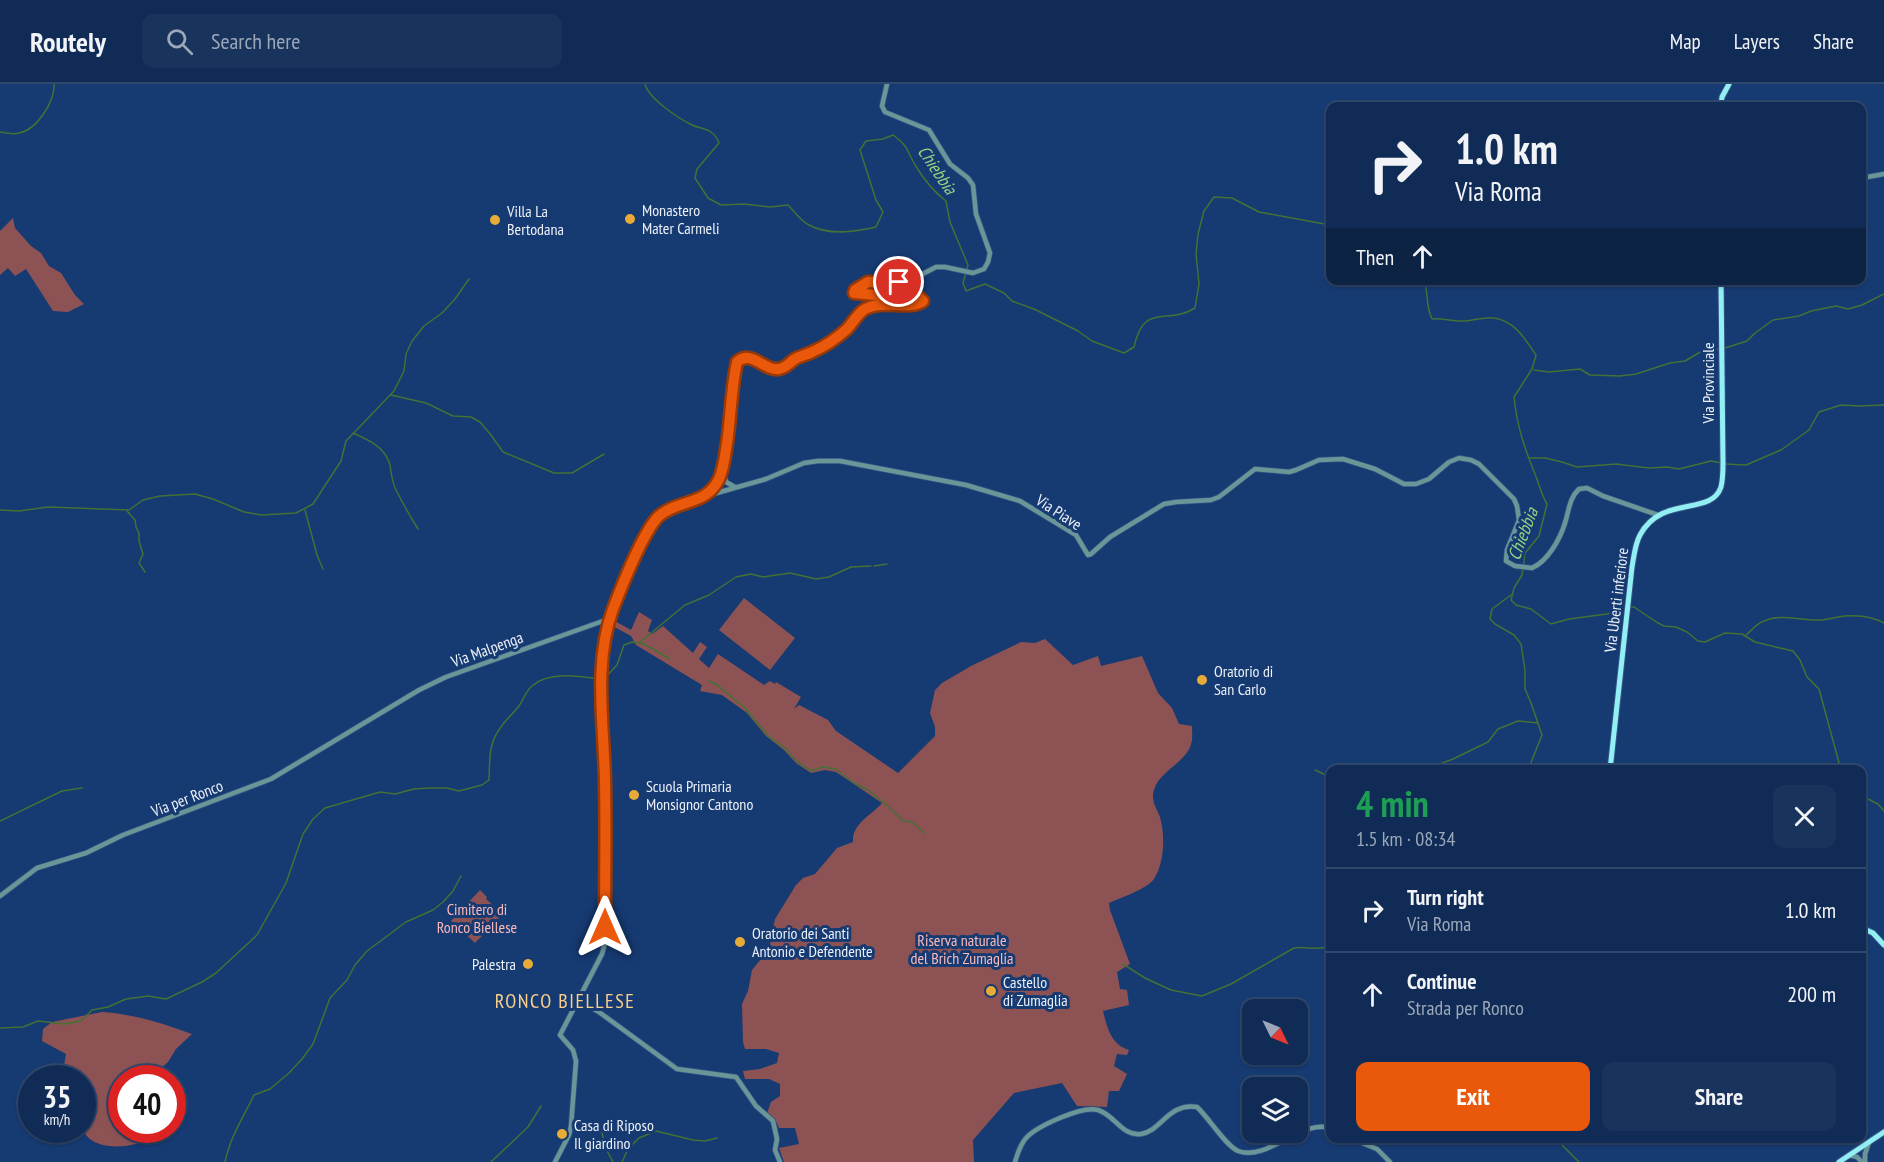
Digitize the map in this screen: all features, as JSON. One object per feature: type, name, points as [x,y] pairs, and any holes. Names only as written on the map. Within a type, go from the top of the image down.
[{"type":"main road","points":[[1722,102],[1722,97],[1729,84]]},
{"type":"main road","name":"Via Provinciale","points":[[1721,285],[1723,463],[1721,486]]},
{"type":"main road","name":"Via Uberti inferiore","points":[[1611,765],[1632,567],[1639,537],[1658,514],[1675,508],[1707,503],[1716,496],[1721,486]]},
{"type":"main road","points":[[1866,930],[1873,933],[1884,945]]},
{"type":"main road","points":[[1839,1162],[1884,1132]]},
{"type":"street","points":[[738,487],[730,486],[723,474],[737,362],[744,357],[749,357],[773,369],[785,367],[824,346],[847,329],[868,308],[891,304],[916,305],[923,301],[922,298],[914,296],[897,297],[854,293],[858,287],[868,282],[899,282],[913,279],[936,267],[960,269],[973,273],[984,269],[988,262],[990,253],[976,214],[973,185],[950,164],[929,130],[887,114],[883,109],[887,84]]},
{"type":"street","points":[[1866,177],[1884,174]]},
{"type":"street","name":"Via Piave","points":[[555,1162],[569,1135],[571,1126],[576,1061],[573,1050],[560,1035],[602,954],[605,943],[605,781],[602,679],[604,647],[609,621],[644,538],[653,521],[664,512],[704,497],[773,477],[804,463],[830,460],[966,485],[1010,498],[1034,509],[1076,535],[1088,555],[1110,537],[1164,504],[1211,500],[1219,497],[1255,469],[1288,472],[1319,460],[1343,459],[1375,468],[1404,484],[1421,483],[1449,462],[1459,458],[1479,464],[1514,499],[1519,520],[1506,558],[1508,563],[1527,568],[1536,567],[1553,548],[1566,521],[1572,498],[1579,489],[1587,488],[1645,511]]},
{"type":"street","points":[[704,497],[717,482],[724,463]]},
{"type":"street","points":[[717,482],[726,482]]},
{"type":"street","points":[[717,482],[726,491]]},
{"type":"street","points":[[1648,524],[1645,511],[1658,514]]},
{"type":"street","name":"Via Malpenga","points":[[380,715],[418,691],[446,677],[581,628],[609,621]]},
{"type":"street","name":"Via per Ronco","points":[[0,896],[37,868],[86,853],[123,836],[271,779],[380,715]]},
{"type":"street","points":[[578,1000],[599,1012],[677,1069],[736,1077],[756,1106],[773,1121],[777,1139],[775,1150],[780,1162]]},
{"type":"street","points":[[1015,1162],[1023,1143],[1033,1132],[1084,1109],[1096,1109],[1125,1131],[1139,1134],[1149,1131],[1179,1108],[1197,1107],[1233,1148],[1247,1154],[1259,1152],[1316,1127],[1326,1128]]},
{"type":"street","points":[[1863,1162],[1870,1141]]},
{"type":"street","points":[[1362,1143],[1377,1149],[1390,1162]]},
{"type":"street","points":[[1858,1148],[1865,1154]]},
{"type":"street","points":[[1858,1148],[1863,1162]]},
{"type":"street","points":[[1849,1155],[1863,1162]]},
{"type":"green space","points":[[13,218],[15,228],[31,246],[41,253],[49,266],[61,273],[75,295],[84,304],[68,312],[53,311],[26,269],[15,276],[8,268],[0,275],[0,231]]},
{"type":"green space","points":[[744,598],[795,638],[770,670],[719,630]]},
{"type":"green space","name":"Riserva naturale del Brich Zumaglia","points":[[639,612],[652,620],[648,631],[652,634],[663,626],[693,653],[700,642],[707,647],[699,659],[709,668],[718,654],[764,685],[770,681],[775,684],[776,682],[801,697],[794,709],[799,705],[828,720],[836,731],[898,773],[935,736],[935,727],[930,713],[935,690],[942,683],[971,666],[1021,642],[1035,643],[1045,639],[1073,665],[1098,656],[1101,666],[1142,656],[1158,693],[1172,708],[1179,724],[1192,726],[1192,742],[1184,757],[1161,777],[1154,790],[1153,799],[1162,828],[1163,851],[1154,879],[1133,893],[1109,903],[1130,964],[1117,972],[1120,989],[1127,990],[1129,1005],[1103,1011],[1114,1040],[1129,1050],[1127,1055],[1117,1054],[1114,1066],[1127,1074],[1119,1091],[1109,1091],[1107,1107],[1077,1106],[1062,1083],[1014,1093],[973,1140],[974,1162],[784,1162],[779,1148],[799,1144],[795,1128],[779,1128],[775,1119],[767,1113],[771,1102],[780,1096],[780,1084],[769,1079],[745,1079],[743,1071],[760,1069],[777,1063],[779,1053],[766,1049],[745,1049],[742,1004],[748,991],[752,970],[769,949],[775,919],[796,885],[803,878],[815,874],[837,848],[853,842],[859,825],[882,803],[836,772],[825,770],[811,773],[796,763],[766,736],[747,713],[722,695],[700,691],[702,685],[636,645],[631,636],[611,625],[613,620],[631,630]]},
{"type":"green space","name":"Cimitero di Ronco Biellese","points":[[480,890],[487,897],[486,899],[503,914],[475,943],[451,921]]},
{"type":"green space","points":[[102,1012],[148,1020],[192,1034],[176,1049],[165,1065],[108,1065],[108,1143],[139,1143],[109,1146],[96,1142],[96,1065],[64,1065],[66,1054],[42,1041],[43,1029],[52,1022]]},
{"type":"waterway","name":"Chiebbia","points":[[0,132],[17,134],[26,131],[38,121],[48,106],[54,91],[54,84]]},
{"type":"waterway","name":"Chiebbia","points":[[645,84],[652,96],[665,108],[679,118],[715,135],[719,143],[697,169],[695,178],[708,198],[721,205],[744,204],[770,207],[788,205],[806,223],[825,231],[851,231],[876,227],[883,212],[876,200],[860,150],[866,141],[893,135],[905,146],[925,180],[946,201],[950,222],[968,265],[963,283],[966,291],[985,284],[1004,293],[1012,301],[1034,309],[1078,331],[1092,341],[1124,353],[1134,347],[1138,333],[1150,319],[1185,313],[1195,308],[1199,284],[1196,254],[1198,234],[1204,211],[1214,197],[1232,198],[1259,212],[1326,224]]},
{"type":"waterway","points":[[0,510],[19,511],[48,507],[129,510],[143,500],[160,496],[195,494],[244,512],[262,515],[296,513],[313,504],[341,461],[346,441],[394,391],[404,371],[406,354],[412,341],[424,326],[442,313],[455,299],[469,279]]},
{"type":"waterway","name":"Chiebbia","points":[[1425,285],[1428,309],[1432,319],[1461,321],[1491,318],[1501,320],[1514,327],[1536,355],[1532,369],[1514,397],[1524,445],[1547,504],[1539,536],[1525,553],[1522,575],[1514,588],[1511,600],[1516,605],[1531,609],[1551,624],[1607,614],[1626,608]]},
{"type":"waterway","points":[[1725,348],[1747,341],[1773,320],[1836,306],[1848,309],[1884,294]]},
{"type":"waterway","points":[[1534,370],[1549,372],[1580,369],[1590,375],[1620,376],[1685,361],[1702,351],[1720,349]]},
{"type":"waterway","points":[[391,395],[426,403],[453,416],[471,417],[480,422],[503,452],[554,473],[572,473],[604,454]]},
{"type":"waterway","points":[[1726,464],[1746,465],[1781,450],[1809,430],[1819,412],[1841,405],[1884,405]]},
{"type":"waterway","points":[[353,433],[370,441],[384,453],[390,465],[395,488],[418,529]]},
{"type":"waterway","points":[[1529,458],[1545,458],[1577,467],[1616,464],[1679,469],[1711,461],[1722,463]]},
{"type":"waterway","points":[[305,510],[323,569]]},
{"type":"waterway","points":[[127,511],[135,520],[139,533],[143,554],[139,563],[145,572]]},
{"type":"waterway","points":[[874,566],[887,564]]},
{"type":"waterway","points":[[604,679],[617,665],[624,645],[632,642],[639,643],[685,605],[709,595],[736,577],[751,574],[763,577],[790,573],[816,579],[829,577],[851,567],[871,566]]},
{"type":"waterway","points":[[1511,595],[1492,609],[1490,619],[1514,635],[1521,644],[1525,689],[1542,735],[1530,765]]},
{"type":"waterway","name":"Chiebbia","points":[[1631,607],[1664,626],[1676,627],[1687,632],[1698,641],[1705,642],[1725,633],[1742,634],[1755,642],[1793,651],[1800,660],[1807,677],[1819,689],[1840,765]]},
{"type":"waterway","points":[[1746,635],[1761,622],[1785,617],[1820,620],[1856,616],[1868,617],[1884,623]]},
{"type":"waterway","points":[[639,643],[670,659]]},
{"type":"waterway","points":[[0,1028],[23,1027],[38,1021],[64,1024],[81,1021],[92,1010],[108,1007],[126,999],[148,996],[166,999],[202,982],[216,973],[257,935],[286,883],[303,834],[313,819],[325,808],[380,792],[395,794],[429,788],[459,791],[482,785],[489,780],[490,752],[497,733],[532,686],[555,676],[600,679]]},
{"type":"waterway","points":[[709,681],[744,707],[769,737],[785,748],[796,761],[811,771],[823,767],[836,769],[889,807]]},
{"type":"waterway","points":[[1437,765],[1488,742],[1498,729],[1518,721],[1538,723]]},
{"type":"waterway","points":[[1315,770],[1326,775]]},
{"type":"waterway","points":[[0,821],[62,791],[82,788]]},
{"type":"waterway","name":"Chiebbia","points":[[1866,798],[1878,804],[1884,811]]},
{"type":"waterway","points":[[890,808],[903,821],[912,822],[924,833]]},
{"type":"waterway","points":[[225,1162],[233,1136],[254,1095],[270,1089],[302,1059],[313,1044],[330,998],[347,980],[355,965],[367,951],[406,922],[433,910],[443,902],[453,891],[461,876]]},
{"type":"waterway","points":[[1123,964],[1145,978],[1171,990],[1202,996],[1231,984],[1294,948],[1326,947]]},
{"type":"waterway","points":[[491,1162],[528,1127],[541,1106]]},
{"type":"waterway","points":[[600,1125],[606,1149],[613,1162]]},
{"type":"waterway","points":[[622,1162],[628,1149],[639,1138],[656,1131],[693,1140],[705,1141],[717,1138]]},
{"type":"waterway","points":[[1560,1143],[1579,1162]]},
{"type":"place","name":"Monastero Mater Carmeli","points":[[630,219]]},
{"type":"place","name":"Villa La Bertodana","points":[[495,220]]},
{"type":"place","name":"Oratorio di San Carlo","points":[[1202,680]]},
{"type":"place","name":"Scuola Primaria Monsignor Cantono","points":[[634,795]]},
{"type":"place","name":"Oratorio dei Santi Antonio e Defendente","points":[[740,942]]},
{"type":"place","name":"Palestra","points":[[528,964]]},
{"type":"place","name":"Castello di Zumaglia","points":[[991,991]]},
{"type":"place","name":"Casa di Riposo Il giardino","points":[[562,1134]]},
{"type":"district","name":"RONCO BIELLESE","points":[[565,1001]]},
{"type":"route","points":[[605,927],[605,781],[602,702],[604,647],[613,609],[644,538],[653,521],[680,505],[704,497],[719,479],[725,460],[737,362],[744,357],[749,357],[773,369],[779,369],[824,346],[847,329],[868,308],[875,305],[916,305],[923,301],[918,296],[897,297],[854,293],[858,287],[868,282],[899,282]]}]
